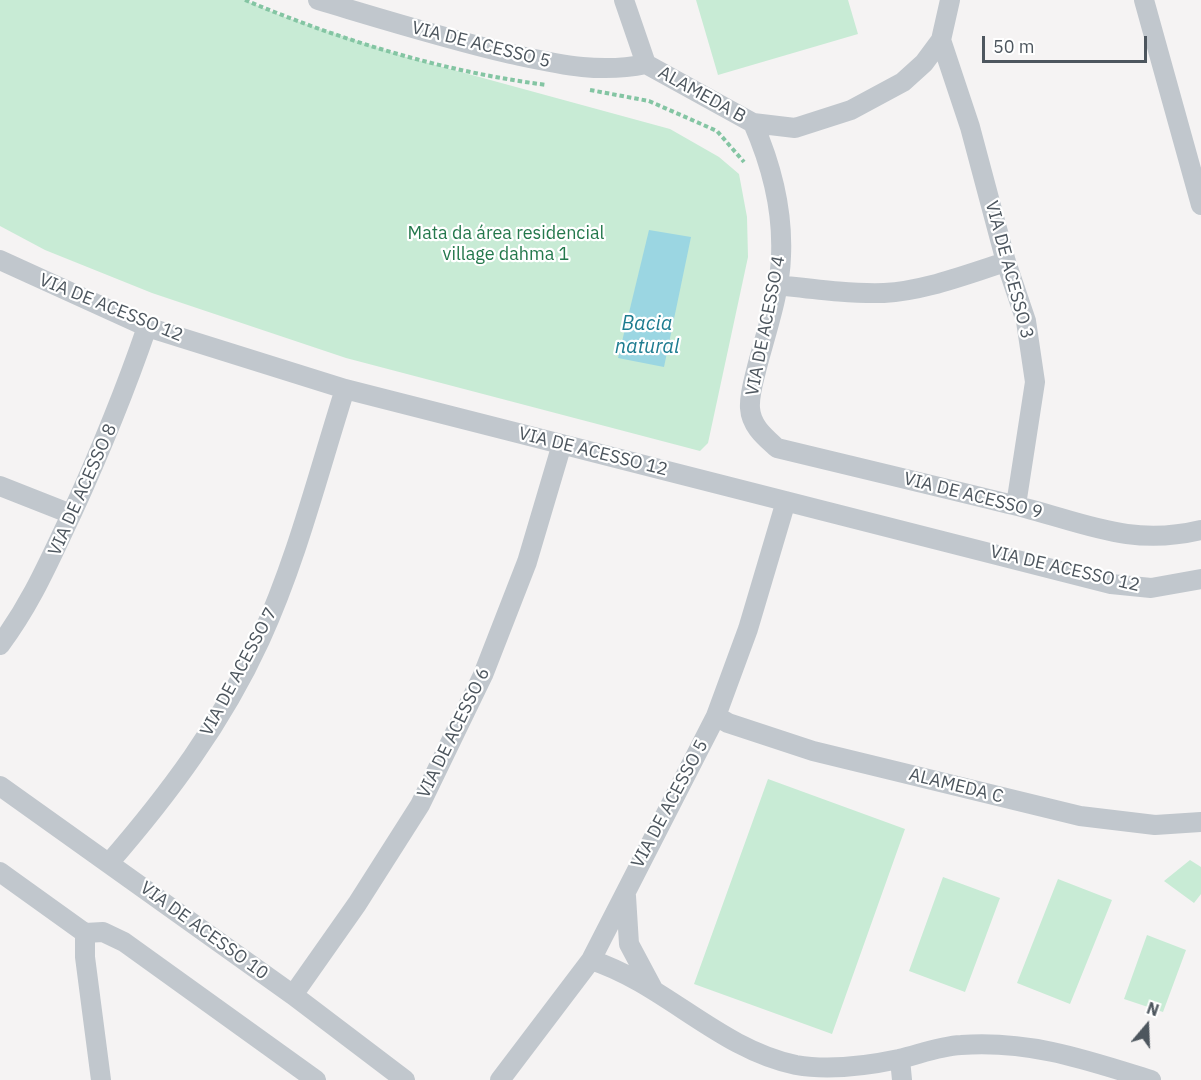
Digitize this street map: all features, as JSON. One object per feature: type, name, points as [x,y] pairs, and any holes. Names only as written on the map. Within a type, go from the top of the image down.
[{"type":"street","name":"VIA DE ACESSO 5","points":[[318,0],[451,40],[568,66],[617,70],[646,64]]},
{"type":"street","points":[[624,0],[646,64]]},
{"type":"street","name":"ALAMEDA B","points":[[646,64],[753,123],[795,128],[851,110],[903,82],[924,63],[941,40],[950,0]]},
{"type":"street","points":[[1144,0],[1201,205]]},
{"type":"street","name":"VIA DE ACESSO 3","points":[[941,40],[970,127],[1006,262],[1026,321],[1035,382],[1016,505]]},
{"type":"street","name":"VIA DE ACESSO 4","points":[[753,123],[763,145],[780,215],[781,258],[777,285],[753,387],[750,408],[755,424]]},
{"type":"street","name":"VIA DE ACESSO 12","points":[[0,260],[147,327],[345,390],[1111,584],[1150,588],[1201,579]]},
{"type":"street","points":[[777,285],[886,293],[933,284],[1006,262]]},
{"type":"street","name":"VIA DE ACESSO 8","points":[[0,645],[20,618],[50,564],[102,449],[147,327]]},
{"type":"street","name":"VIA DE ACESSO 7","points":[[109,863],[168,794],[219,716],[259,642],[303,531],[345,390]]},
{"type":"street","name":"VIA DE ACESSO 9","points":[[755,424],[777,448],[1016,505],[1133,537],[1175,536],[1201,530]]},
{"type":"street","name":"VIA DE ACESSO 6","points":[[293,995],[357,904],[420,805],[483,675],[526,562],[562,444]]},
{"type":"street","points":[[0,486],[71,514]]},
{"type":"street","name":"VIA DE ACESSO 5","points":[[500,1080],[591,960],[716,716],[748,629],[786,501]]},
{"type":"street","name":"ALAMEDA C","points":[[716,716],[728,723],[813,751],[1080,816],[1155,825],[1201,822]]},
{"type":"street","name":"VIA DE ACESSO 10","points":[[0,786],[293,995],[405,1080]]},
{"type":"street","points":[[0,872],[85,933],[103,932],[124,942],[316,1080]]},
{"type":"street","points":[[626,890],[629,944],[653,989]]},
{"type":"street","points":[[85,933],[85,957],[101,1080]]},
{"type":"street","points":[[591,960],[613,967],[653,989],[736,1045],[795,1065],[842,1068],[900,1059],[960,1045],[1017,1046],[1074,1055],[1149,1080]]},
{"type":"street","points":[[900,1059],[902,1080]]},
{"type":"path","points":[[245,0],[282,16],[406,57]]},
{"type":"path","points":[[612,93],[648,101],[717,131],[748,168]]},
{"type":"green space","name":"Mata da área residencial village dahma 1","points":[[0,0],[245,0],[282,16],[406,57],[670,129],[719,157],[739,174],[747,217],[748,257],[708,443],[700,451],[346,358],[152,293],[45,250],[0,226]]},
{"type":"green space","points":[[696,0],[848,0],[858,34],[718,75]]},
{"type":"green space","points":[[768,779],[905,829],[832,1034],[694,984]]},
{"type":"green space","points":[[1190,860],[1201,867],[1201,894],[1194,903],[1164,881]]},
{"type":"green space","points":[[943,877],[1000,898],[965,992],[909,971]]},
{"type":"green space","points":[[1058,879],[1112,900],[1070,1004],[1017,983]]},
{"type":"green space","points":[[1147,935],[1186,950],[1163,1012],[1124,999]]},
{"type":"water","name":"Bacia natural","points":[[649,230],[691,237],[664,367],[618,358]]}]
